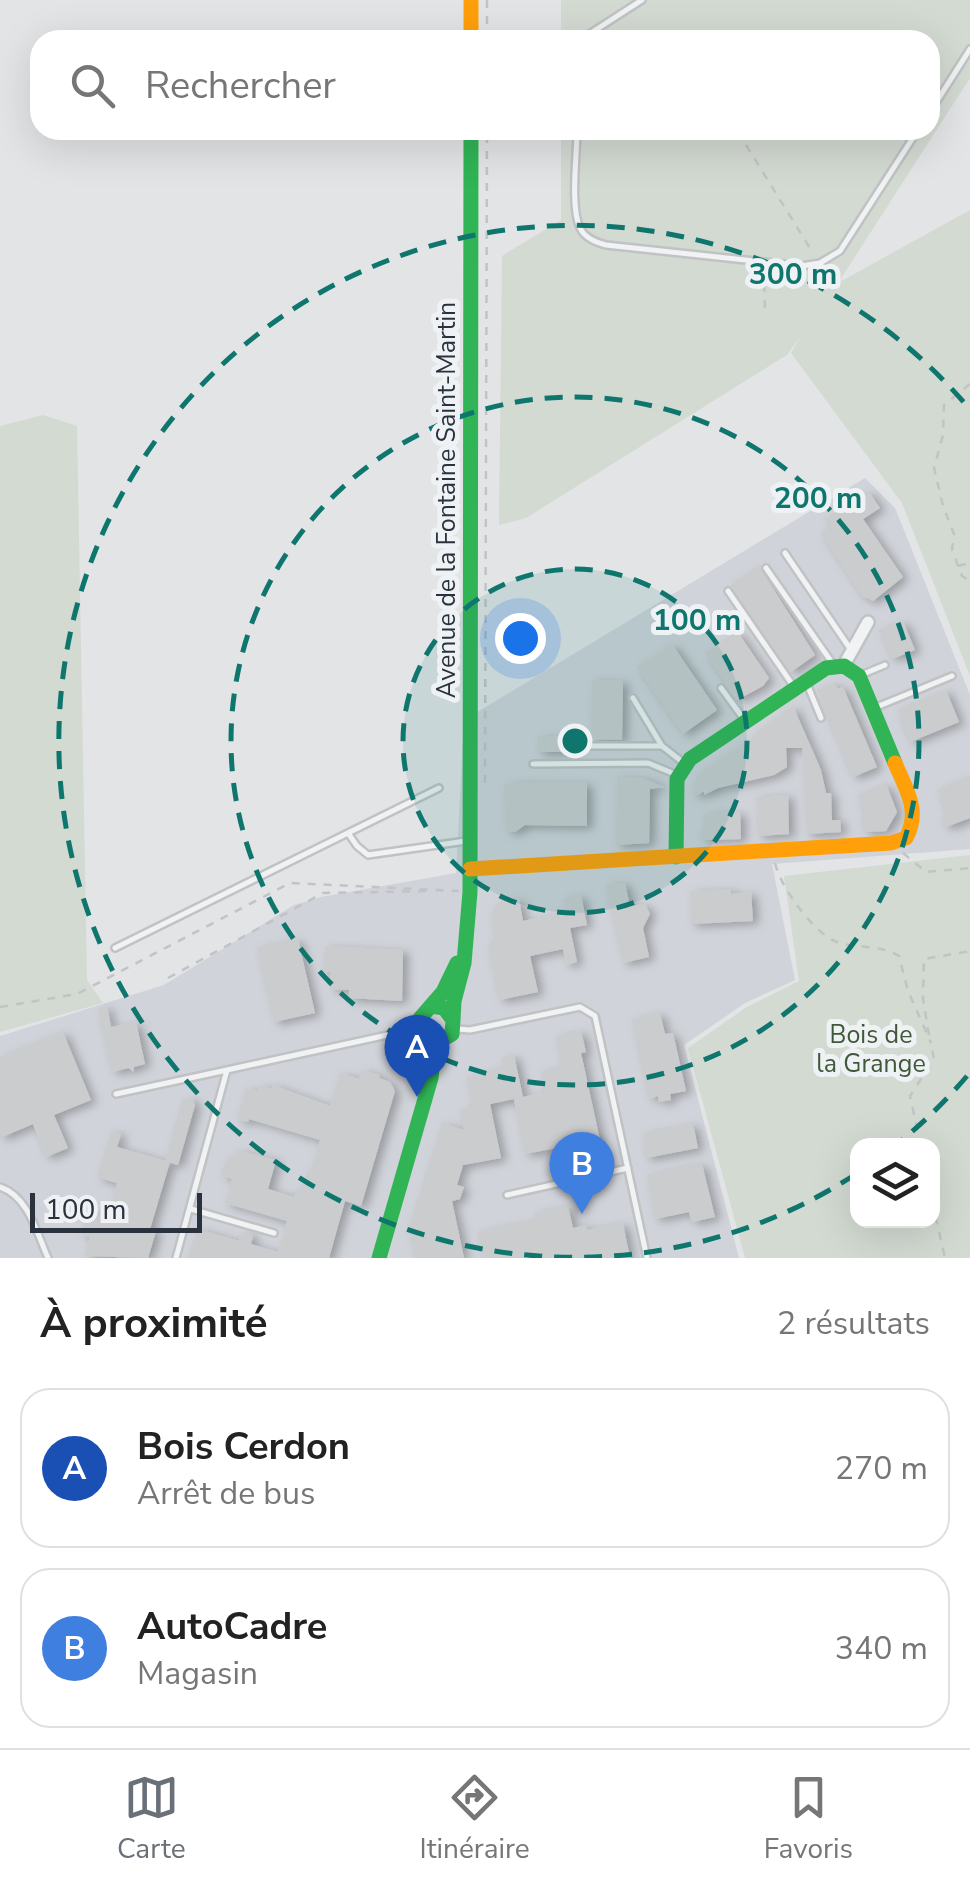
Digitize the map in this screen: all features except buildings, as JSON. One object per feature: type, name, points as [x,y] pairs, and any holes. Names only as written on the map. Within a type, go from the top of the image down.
[{"type":"main road","points":[[471,0],[471,30]]},
{"type":"main road","name":"Avenue de la Fontaine Saint-Martin","points":[[454,1024],[465,946],[464,891],[470,869],[471,140]]},
{"type":"main road","points":[[470,869],[772,852],[892,844],[906,838],[914,810],[859,676],[843,661],[682,770],[676,857]]},
{"type":"main road","points":[[432,1006],[444,1008],[454,1024],[447,1040],[436,1044],[423,1040],[416,1029],[421,1012],[432,1006],[445,990],[465,946]]},
{"type":"main road","points":[[379,1258],[432,1078],[436,1044]]},
{"type":"street","points":[[843,661],[868,622]]},
{"type":"lane","points":[[596,30],[642,0]]},
{"type":"lane","points":[[940,96],[970,49]]},
{"type":"lane","points":[[577,140],[577,216],[586,236],[606,245],[801,266],[817,264],[840,251],[912,140]]},
{"type":"lane","points":[[785,553],[843,661]]},
{"type":"lane","points":[[766,568],[843,661]]},
{"type":"lane","points":[[728,591],[821,718]]},
{"type":"lane","points":[[859,676],[885,664]]},
{"type":"lane","points":[[871,709],[952,676]]},
{"type":"lane","points":[[721,688],[747,723]]},
{"type":"lane","points":[[633,698],[662,746],[682,770]]},
{"type":"lane","points":[[590,746],[662,746]]},
{"type":"lane","points":[[532,764],[648,763],[682,770]]},
{"type":"lane","points":[[115,948],[439,788]]},
{"type":"lane","points":[[348,833],[368,855],[469,841]]},
{"type":"lane","points":[[454,1024],[470,1030],[580,1008],[598,1021],[647,1258]]},
{"type":"lane","points":[[116,1094],[416,1029]]},
{"type":"lane","points":[[176,1258],[227,1070]]},
{"type":"lane","points":[[508,1195],[628,1168]]},
{"type":"lane","points":[[0,1187],[9,1190],[26,1208],[48,1258]]},
{"type":"lane","points":[[189,1209],[274,1233]]},
{"type":"path","points":[[486,0],[486,30]]},
{"type":"path","points":[[484,782],[486,140]]},
{"type":"path","points":[[746,145],[811,248],[817,264]]},
{"type":"path","points":[[765,262],[765,312]]},
{"type":"path","points":[[970,384],[944,405],[943,435],[934,468],[954,534],[952,550],[962,576],[970,581]]},
{"type":"path","points":[[958,566],[970,563]]},
{"type":"path","points":[[892,844],[926,872],[970,868]]},
{"type":"path","points":[[772,852],[778,878],[788,886],[791,902],[824,933],[835,942],[899,956],[908,991],[931,1043]]},
{"type":"path","points":[[0,1007],[77,994],[290,884],[464,891]]},
{"type":"path","points":[[168,978],[323,893],[464,891]]},
{"type":"path","points":[[919,1138],[910,1096],[934,1059],[924,999],[924,959],[970,950]]},
{"type":"path","points":[[938,1228],[944,1258]]},
{"type":"shaded area","points":[[865,478],[895,508],[970,695],[970,849],[772,864],[795,980],[745,1003],[684,1045],[739,1258],[0,1258],[0,1036],[164,985],[294,905],[456,873],[464,720]]},
{"type":"green space","points":[[561,0],[970,0],[970,78],[940,125],[940,30],[561,30]]},
{"type":"green space","points":[[561,140],[930,140],[838,283],[970,210],[970,676],[902,503],[791,353],[802,334],[787,355],[526,518],[499,525],[502,256],[561,220]]},
{"type":"green space","points":[[43,415],[77,426],[87,980],[103,1003],[0,1032],[0,426]]},
{"type":"green space","name":"Bois de la Grange","points":[[970,855],[970,1258],[745,1258],[688,1048],[747,1007],[799,981],[784,876]]},
{"type":"traffic: fast","points":[[453,1020],[464,963],[470,892],[471,140]]},
{"type":"traffic: fast","points":[[676,857],[677,779],[690,759],[826,668],[844,666],[859,676],[895,763]]},
{"type":"traffic: fast","points":[[431,1006],[444,1008],[453,1020],[452,1034],[435,1044],[423,1040],[416,1023],[443,992],[457,963]]},
{"type":"traffic: fast","points":[[379,1258],[431,1078],[435,1044]]},
{"type":"traffic: slow","points":[[471,0],[471,30]]},
{"type":"traffic: slow","points":[[470,869],[891,843],[906,838],[912,818],[910,800],[895,763]]},
{"type":"place","name":"Bois Cerdon","points":[[417,1097]]},
{"type":"place","name":"AutoCadre","points":[[582,1214]]}]
